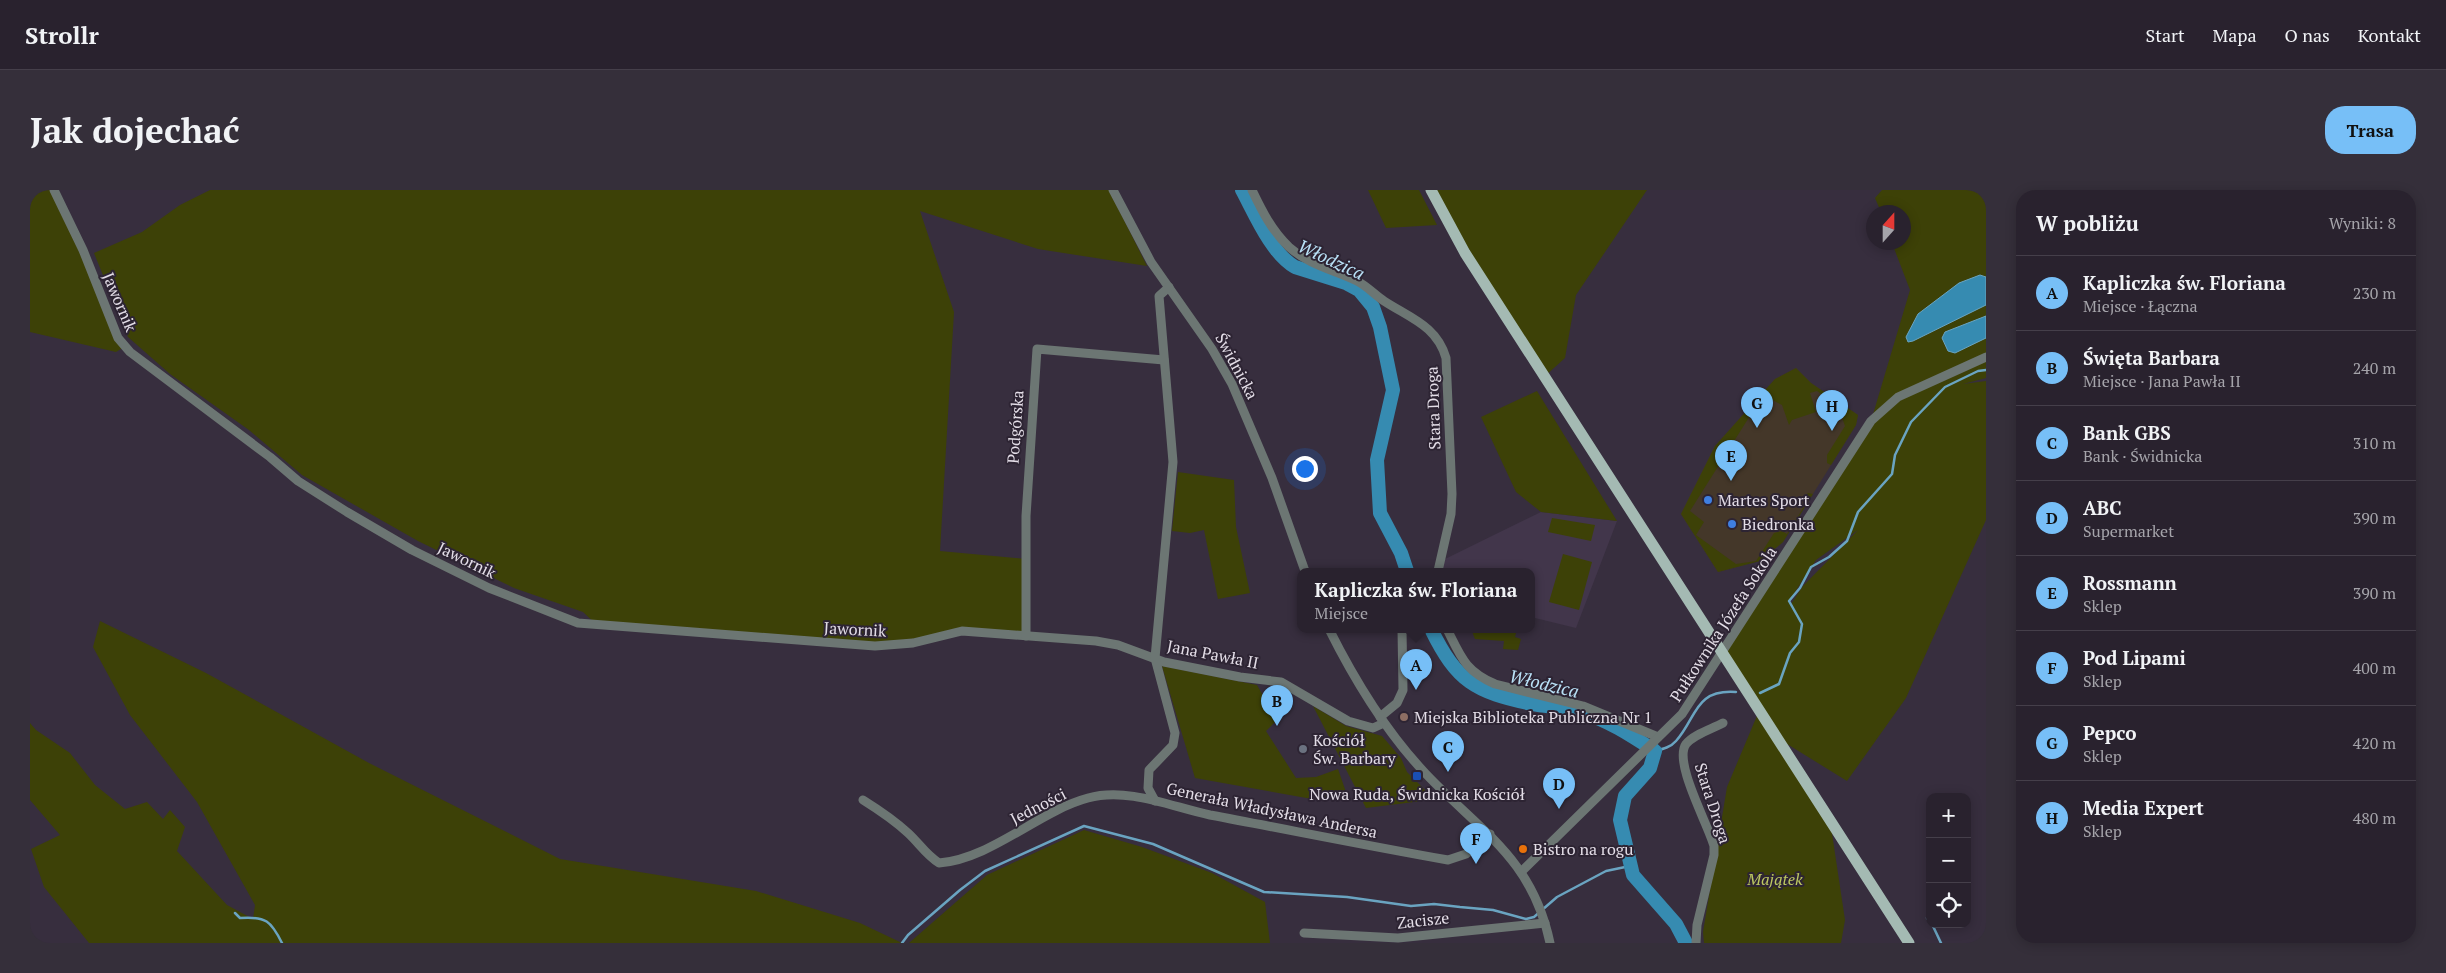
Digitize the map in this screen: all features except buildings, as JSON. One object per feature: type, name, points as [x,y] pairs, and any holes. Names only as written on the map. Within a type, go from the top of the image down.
[{"type":"main road","points":[[1430,190],[1470,262],[1909,943]]},
{"type":"street","name":"Jawornik","points":[[54,190],[83,250],[105,308],[124,346],[270,457],[298,481],[412,550],[489,588],[578,623],[599,626],[655,628],[875,646],[913,643],[962,631],[1026,636]]},
{"type":"street","name":"Świdnicka","points":[[1114,190],[1140,244],[1212,349],[1232,384],[1272,478],[1304,568]]},
{"type":"street","name":"Stara Droga","points":[[1252,190],[1264,216],[1289,247],[1307,261],[1357,281],[1386,302],[1418,319],[1443,347],[1446,358],[1452,494],[1451,514],[1439,568]]},
{"type":"street","name":"Generała Władysława Andersa","points":[[1169,287],[1158,296],[1173,462],[1155,658],[1175,733],[1173,745],[1148,770],[1148,788],[1155,801],[1208,814],[1448,860],[1466,854],[1490,834]]},
{"type":"street","name":"Podgórska","points":[[1026,636],[1026,516],[1037,349],[1164,360]]},
{"type":"street","name":"Pułkownika Józefa Sokola","points":[[1521,872],[1638,755],[1682,714],[1872,422],[1898,397],[1986,357]]},
{"type":"street","points":[[1331,633],[1342,656],[1382,720],[1426,774],[1490,834],[1521,872],[1541,911],[1550,943]]},
{"type":"street","points":[[1382,720],[1397,703],[1403,690],[1402,633]]},
{"type":"street","points":[[1449,633],[1462,661],[1478,676],[1495,684],[1601,712],[1655,739]]},
{"type":"street","name":"Jana Pawła II","points":[[1026,636],[1118,644],[1164,662],[1240,677],[1281,682],[1348,720],[1373,728],[1382,720]]},
{"type":"street","name":"Stara Droga","points":[[1696,943],[1697,925],[1714,855],[1714,846],[1685,771],[1683,753],[1684,747],[1692,739],[1723,723]]},
{"type":"street","name":"Jedności","points":[[863,800],[888,816],[910,834],[931,858],[939,863],[973,854],[1088,798],[1121,796],[1155,801]]},
{"type":"street","name":"Zacisze","points":[[1304,933],[1398,938],[1545,923]]},
{"type":"shaded area","points":[[1796,368],[1811,383],[1858,415],[1856,425],[1783,542],[1760,561],[1718,572],[1681,514],[1715,446],[1775,379]]},
{"type":"shaded area","points":[[1541,512],[1617,521],[1576,628],[1535,618],[1535,568],[1442,568],[1443,560]]},
{"type":"green space","points":[[30,190],[54,190],[124,347],[116,352],[30,332]]},
{"type":"green space","points":[[210,190],[1109,190],[1147,266],[1038,249],[920,211],[954,312],[940,551],[1026,559],[1026,636],[962,631],[898,645],[599,627],[583,612],[514,588],[418,541],[302,475],[249,430],[170,374],[128,337],[94,253],[142,232],[180,205]]},
{"type":"green space","points":[[1368,190],[1419,190],[1437,225],[1386,228]]},
{"type":"green space","points":[[1434,190],[1647,190],[1576,295],[1565,358],[1544,377]]},
{"type":"green space","name":"Majątek","points":[[1882,190],[1986,190],[1986,378],[1963,384],[1986,381],[1986,520],[1906,698],[1847,781],[1779,739],[1830,820],[1845,920],[1841,943],[1704,943],[1703,932],[1727,787],[1759,711],[1722,653],[1871,421],[1910,290],[1895,250],[1911,250],[1911,205],[1878,205],[1875,198]],"holes":[[[1858,530],[1803,586],[1791,604],[1789,601],[1816,560]]]},
{"type":"green space","points":[[1796,368],[1811,383],[1858,415],[1856,425],[1831,465],[1827,463],[1827,455],[1845,426],[1838,406],[1817,391],[1810,393],[1816,412],[1792,420],[1789,425],[1782,405],[1765,396],[1755,412],[1753,411],[1690,511],[1704,522],[1696,535],[1736,564],[1756,561],[1774,533],[1782,531],[1787,534],[1808,500],[1804,497],[1808,493],[1813,494],[1783,542],[1760,561],[1718,572],[1681,514],[1715,446],[1775,379]]},
{"type":"green space","points":[[1537,391],[1617,521],[1541,512],[1516,492],[1481,417]]},
{"type":"green space","points":[[1178,472],[1234,480],[1236,527],[1250,593],[1218,599],[1204,530],[1190,533],[1172,531]]},
{"type":"green space","points":[[1552,518],[1595,525],[1591,541],[1548,532]]},
{"type":"green space","points":[[1563,554],[1592,562],[1579,610],[1549,602]]},
{"type":"green space","points":[[100,621],[206,673],[369,763],[560,859],[756,891],[860,923],[902,943],[89,943],[44,887],[31,849],[60,835],[30,800],[30,723],[36,730],[70,753],[95,785],[125,809],[147,802],[163,819],[170,810],[185,827],[177,851],[227,905],[253,919],[255,905],[197,802],[130,715],[93,647]]},
{"type":"green space","points":[[1473,633],[1516,633],[1515,637],[1521,639],[1518,650],[1503,649],[1504,641],[1475,639]]},
{"type":"green space","points":[[1162,666],[1257,685],[1277,720],[1266,731],[1296,778],[1316,777],[1338,769],[1347,795],[1312,799],[1195,778]]},
{"type":"green space","points":[[1313,706],[1346,726],[1382,736],[1401,758],[1407,772],[1430,795],[1430,800],[1366,808]]},
{"type":"green space","points":[[1084,830],[1142,847],[1212,873],[1265,902],[1270,943],[909,943],[987,875]]},
{"type":"water","points":[[1980,275],[1986,277],[1986,305],[1908,342],[1906,337],[1918,314],[1959,283]]},
{"type":"water","points":[[1986,316],[1986,338],[1955,353],[1948,351],[1942,338],[1945,332]]},
{"type":"waterway","name":"Włodzica","points":[[1242,190],[1264,232],[1286,261],[1295,267],[1346,283],[1359,290],[1373,307],[1380,327],[1393,390],[1377,460],[1380,513],[1401,553],[1406,568]]},
{"type":"waterway","points":[[1760,693],[1779,684],[1790,653],[1799,642],[1802,624],[1789,601],[1800,588],[1811,567],[1829,557],[1847,541],[1858,512],[1892,474],[1895,455],[1911,422],[1945,387],[1978,371],[1986,370]]},
{"type":"waterway","name":"Włodzica","points":[[1433,633],[1440,647],[1459,673],[1482,689],[1512,700],[1569,709],[1591,715],[1620,729],[1655,751],[1650,768],[1625,796],[1620,820],[1633,875],[1676,924],[1686,943]]},
{"type":"waterway","points":[[1655,751],[1664,749],[1676,741],[1704,700],[1722,692],[1736,692]]},
{"type":"waterway","points":[[902,943],[908,935],[985,871],[1084,826],[1153,844],[1264,892],[1347,897],[1411,906],[1434,904],[1493,910],[1526,919],[1534,917],[1557,897],[1606,871],[1630,866]]},
{"type":"waterway","points":[[235,913],[240,918],[256,918],[267,921],[282,943]]},
{"type":"waterway","points":[[1934,928],[1941,943]]},
{"type":"place","name":"Pepco","points":[[1757,428]]},
{"type":"place","name":"Media Expert","points":[[1832,431]]},
{"type":"place","name":"Rossmann","points":[[1731,481]]},
{"type":"place","name":"Martes Sport","points":[[1708,500]]},
{"type":"place","name":"Biedronka","points":[[1732,524]]},
{"type":"place","name":"Kapliczka św. Floriana","points":[[1416,690]]},
{"type":"place","name":"Miejska Biblioteka Publiczna Nr 1","points":[[1404,717]]},
{"type":"place","name":"Święta Barbara","points":[[1277,726]]},
{"type":"place","name":"Kościół Św. Barbary","points":[[1303,749]]},
{"type":"place","name":"Bank GBS","points":[[1448,772]]},
{"type":"place","name":"Nowa Ruda, Świdnicka Kościół","points":[[1417,776]]},
{"type":"place","name":"ABC","points":[[1559,809]]},
{"type":"place","name":"Bistro na rogu","points":[[1523,849]]},
{"type":"place","name":"Pod Lipami","points":[[1476,864]]}]
